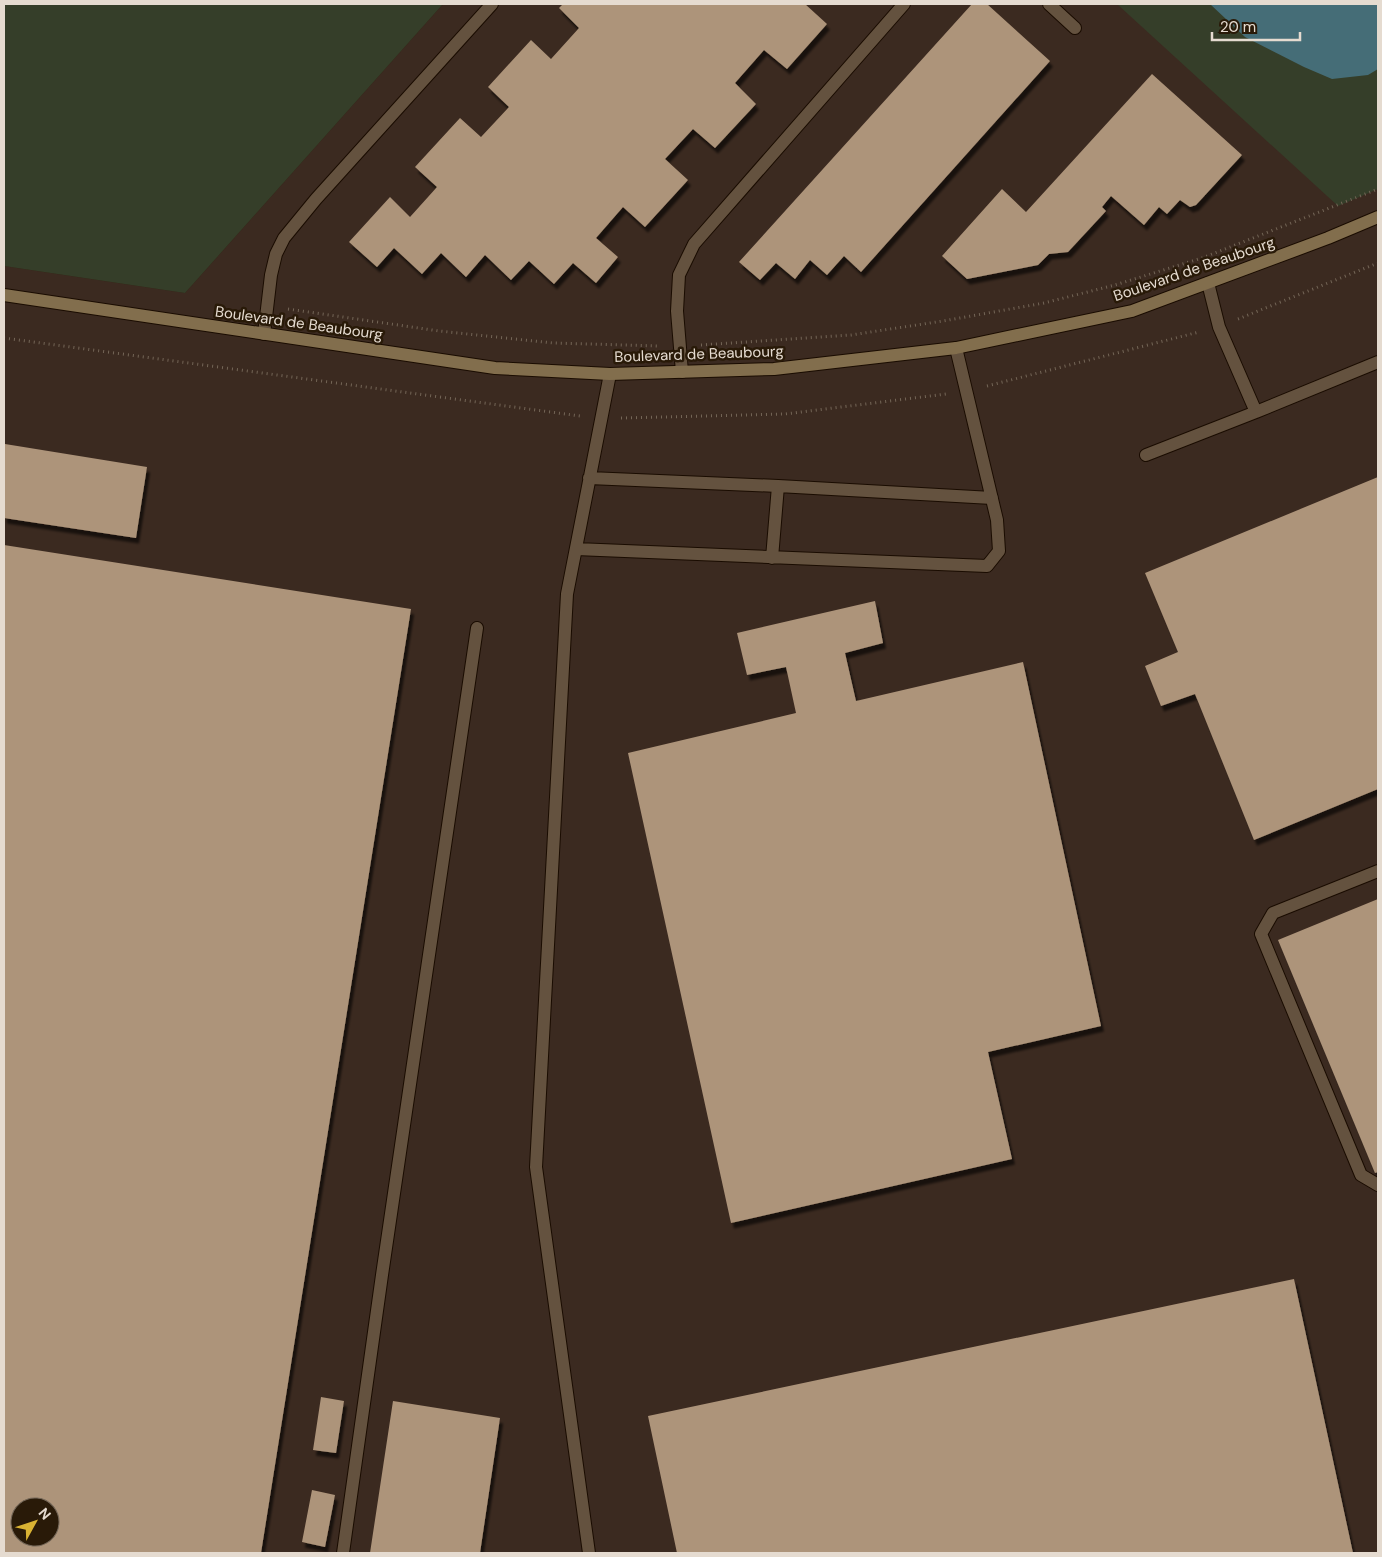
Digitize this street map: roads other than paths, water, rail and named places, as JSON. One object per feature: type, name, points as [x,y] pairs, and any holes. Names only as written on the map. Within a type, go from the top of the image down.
[{"type":"main road","name":"Boulevard de Beaubourg","points":[[4,295],[495,368],[610,374],[774,369],[956,348],[1132,311],[1328,238],[1378,217]]},
{"type":"lane","points":[[264,334],[271,276],[276,254],[284,238],[316,199],[492,4]]},
{"type":"lane","points":[[682,372],[677,311],[679,275],[694,244],[904,4]]},
{"type":"lane","points":[[1049,4],[1075,28]]},
{"type":"lane","points":[[1208,283],[1219,327],[1256,412]]},
{"type":"lane","points":[[576,549],[987,566],[999,551],[997,520],[956,348]]},
{"type":"lane","points":[[1146,455],[1378,362]]},
{"type":"lane","points":[[589,1553],[536,1167],[567,594],[610,374]]},
{"type":"lane","points":[[589,478],[992,498]]},
{"type":"lane","points":[[772,558],[778,486]]},
{"type":"lane","points":[[343,1553],[477,628]]},
{"type":"lane","points":[[1378,871],[1273,914],[1261,934],[1361,1175],[1378,1185]]},
{"type":"water","points":[[1210,4],[1378,4],[1378,69],[1368,75],[1332,79],[1245,37]]}]
